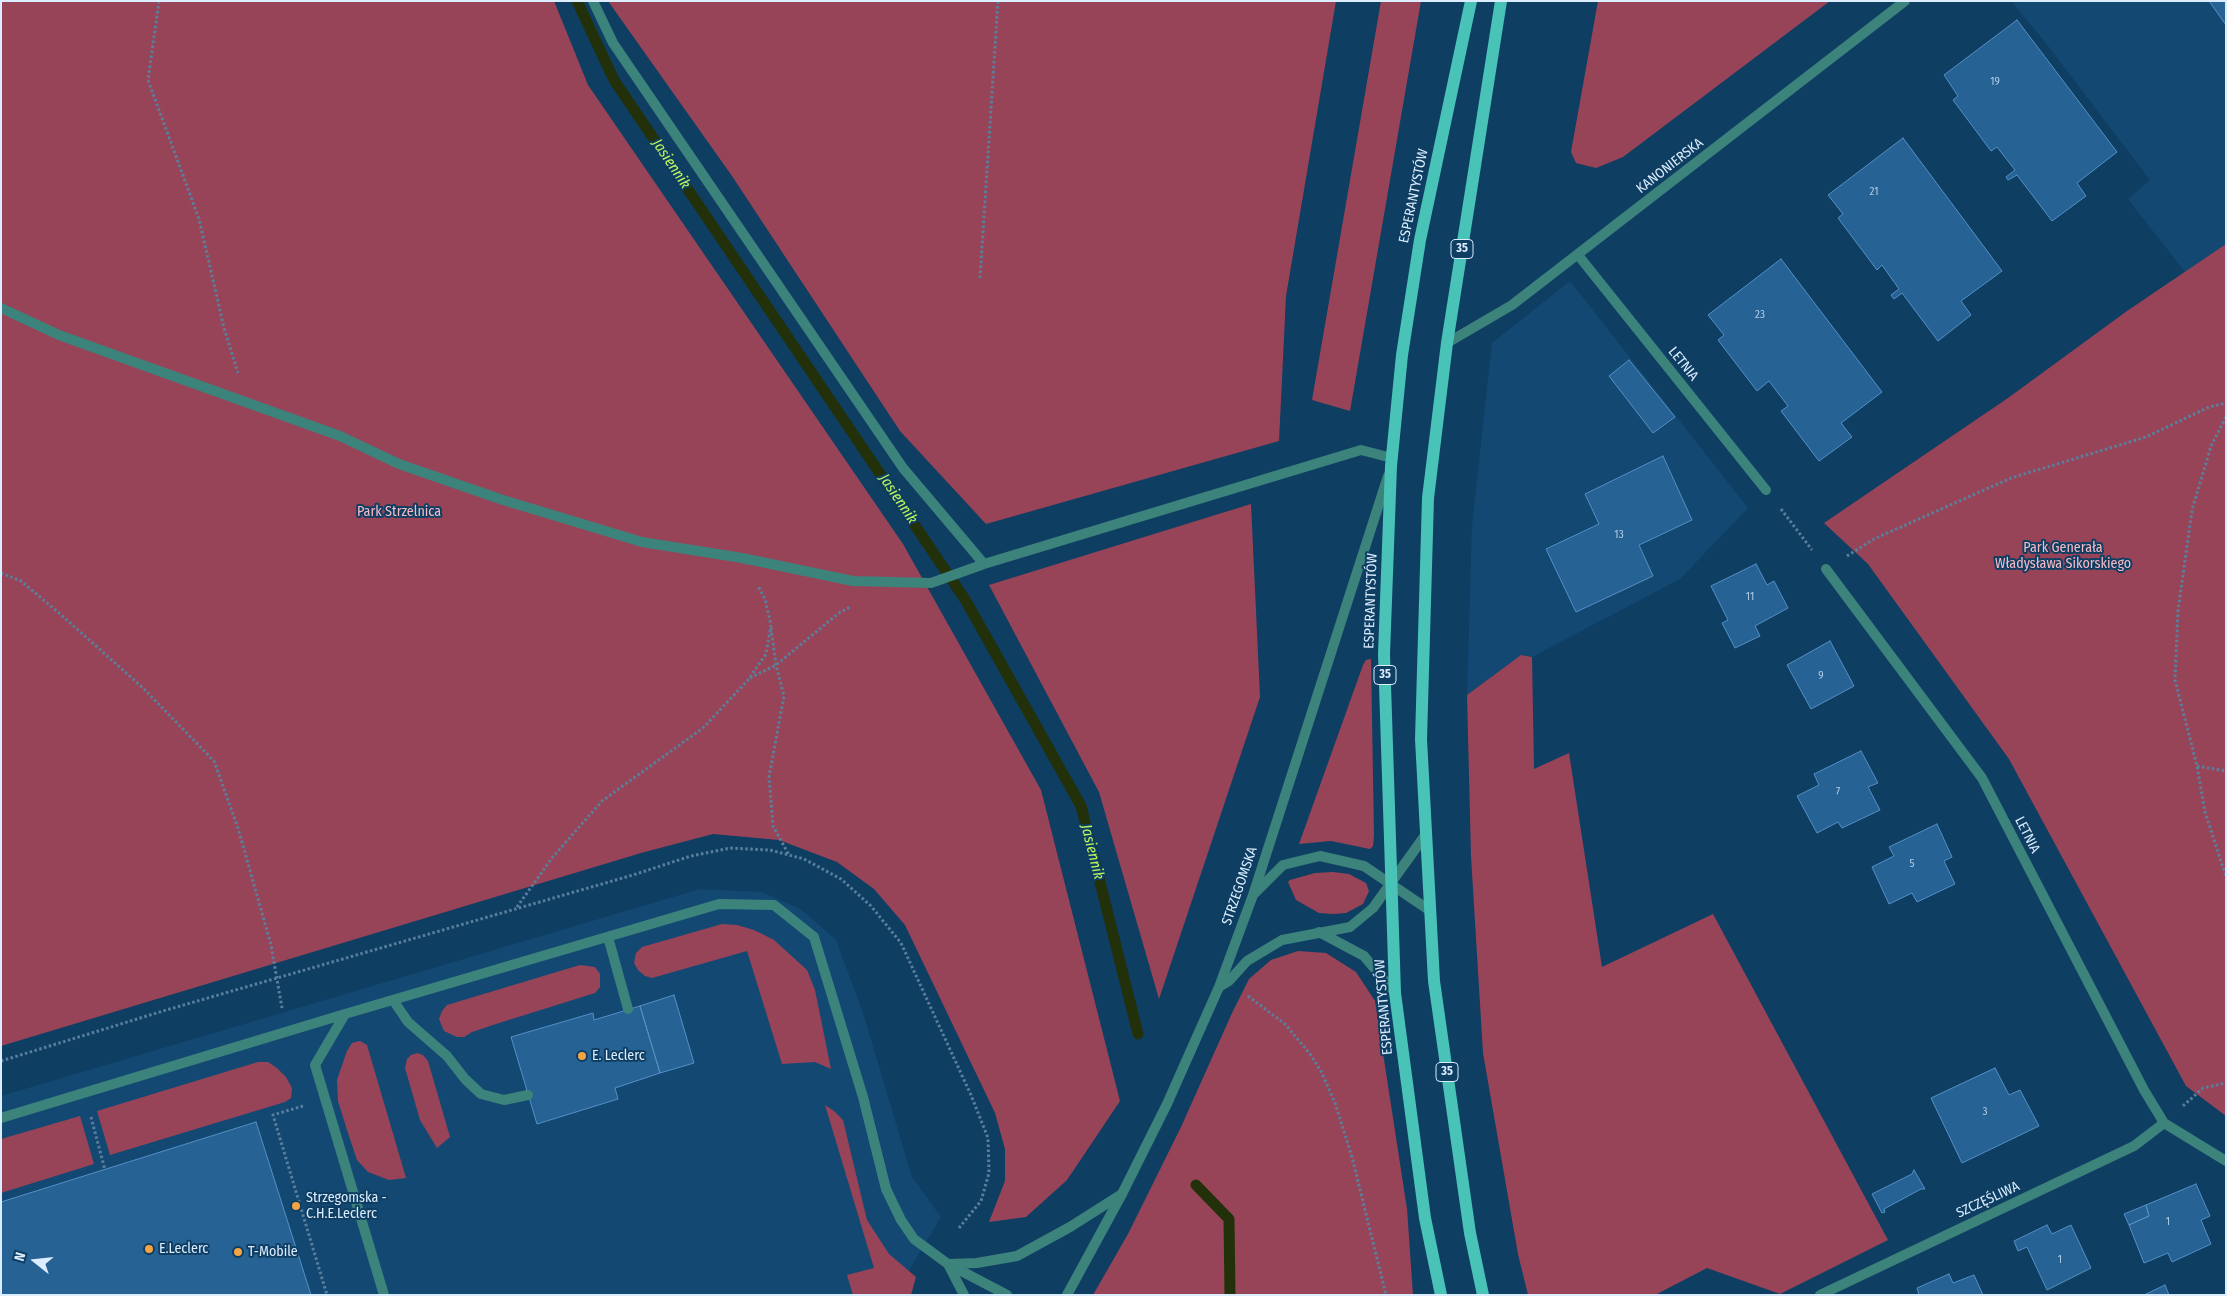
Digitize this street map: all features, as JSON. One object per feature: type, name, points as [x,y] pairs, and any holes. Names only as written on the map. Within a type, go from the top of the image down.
[{"type":"main road","name":"ESPERANTYSTÓW","points":[[1441,1295],[1425,1218],[1395,993],[1384,654],[1392,462],[1402,355],[1420,240],[1471,1]]},
{"type":"main road","name":"35","points":[[1483,1295],[1470,1233],[1436,1001],[1429,910],[1421,739],[1428,498],[1447,344],[1501,1]]},
{"type":"street","points":[[593,1],[613,43],[903,468],[984,564]]},
{"type":"street","name":"KANONIERSKA","points":[[1447,344],[1512,305],[1905,1]]},
{"type":"street","name":"LETNIA","points":[[1578,255],[1766,490]]},
{"type":"street","points":[[1,308],[59,335],[340,436],[399,464],[503,500],[642,542],[742,558],[853,581],[931,583],[984,564],[1361,450],[1392,462]]},
{"type":"street","name":"STRZEGOMSKA","points":[[1067,1295],[1122,1194],[1167,1104],[1219,987],[1252,895],[1392,462]]},
{"type":"street","name":"LETNIA","points":[[1826,569],[1982,778],[2144,1090],[2164,1123],[2226,1161]]},
{"type":"street","points":[[1219,987],[1228,981],[1247,961],[1282,940],[1350,927],[1373,908],[1426,834]]},
{"type":"street","points":[[1252,895],[1284,865],[1320,856],[1364,866],[1429,910]]},
{"type":"street","points":[[1,1118],[719,904],[774,905],[814,936],[863,1097],[886,1189],[901,1220],[914,1239],[948,1264],[1007,1295]]},
{"type":"street","points":[[1319,932],[1364,956],[1395,993]]},
{"type":"street","points":[[608,937],[628,1009]]},
{"type":"street","points":[[393,1000],[408,1022],[447,1056],[465,1079],[482,1094],[504,1100],[528,1095]]},
{"type":"street","points":[[345,1014],[315,1065],[384,1295]]},
{"type":"street","name":"SZCZĘŚLIWA","points":[[1820,1295],[2134,1146],[2164,1123]]},
{"type":"street","points":[[948,1264],[978,1263],[1018,1256],[1070,1227],[1122,1194]]},
{"type":"street","points":[[948,1264],[964,1295]]},
{"type":"path","points":[[159,1],[148,80],[199,219],[224,328],[248,403]]},
{"type":"path","points":[[980,278],[998,1]]},
{"type":"path","points":[[1790,521],[1826,569],[1874,539],[2012,478],[2146,437],[2209,407],[2226,404]]},
{"type":"path","points":[[2226,417],[2211,446],[2192,510],[2178,611],[2175,680],[2197,766],[2205,812],[2226,877]]},
{"type":"path","points":[[742,558],[765,599],[771,625],[776,665],[784,696],[770,778],[773,826],[790,855]]},
{"type":"path","points":[[1,573],[21,581],[60,613],[143,688],[214,761],[238,828],[271,945],[286,1032]]},
{"type":"path","points":[[748,680],[776,665],[839,613],[855,604]]},
{"type":"path","points":[[517,908],[552,858],[602,801],[703,728],[748,680],[766,654],[771,625]]},
{"type":"path","points":[[2197,766],[2226,771]]},
{"type":"path","points":[[1,1061],[277,978],[633,875],[691,856],[730,848],[770,850],[804,859],[841,878],[871,906],[901,943],[971,1095],[988,1138],[990,1173],[981,1201],[959,1228]]},
{"type":"path","points":[[1228,981],[1285,1024],[1310,1054],[1321,1071],[1335,1103],[1352,1157],[1386,1295]]},
{"type":"path","points":[[2164,1123],[2203,1088],[2226,1083]]},
{"type":"path","points":[[85,1092],[105,1170]]},
{"type":"path","points":[[297,1098],[299,1107]]},
{"type":"path","points":[[325,1100],[272,1115],[328,1295]]},
{"type":"shaded area","points":[[2011,1],[2226,1],[2226,244],[2185,272],[2128,199],[2150,180],[2045,42]]},
{"type":"shaded area","points":[[1570,281],[1748,508],[1680,579],[1532,657],[1521,655],[1467,695],[1472,526],[1492,343]]},
{"type":"shaded area","points":[[700,889],[762,892],[802,910],[836,940],[863,1013],[912,1177],[941,1217],[901,1284],[897,1295],[1,1295],[1,1096]]},
{"type":"green space","name":"Park Strzelnica","points":[[1,1],[554,1],[588,85],[903,544],[1041,790],[1120,1101],[1067,1180],[1026,1217],[989,1222],[1005,1181],[1005,1149],[995,1113],[905,925],[874,889],[837,862],[779,840],[713,834],[641,853],[1,1046]]},
{"type":"green space","points":[[608,1],[1336,1],[1286,296],[1279,441],[986,524],[900,431],[732,176]]},
{"type":"green space","points":[[1381,1],[1421,1],[1350,411],[1312,400]]},
{"type":"green space","points":[[1598,1],[1830,1],[1623,157],[1596,168],[1576,163],[1571,152]]},
{"type":"green space","name":"Park Generała Władysława Sikorskiego","points":[[2226,244],[2226,1116],[2186,1086],[2009,759],[1868,564],[1824,523],[2008,398],[2127,311]]},
{"type":"green space","points":[[1251,504],[1260,697],[1159,999],[1099,792],[989,585]]},
{"type":"green space","points":[[1521,655],[1532,657],[1534,769],[1569,753],[1602,967],[1713,914],[1888,1240],[1780,1294],[1707,1268],[1655,1295],[1528,1295],[1518,1254],[1483,1053],[1471,856],[1467,695]]},
{"type":"green space","points":[[1371,659],[1373,846],[1370,849],[1331,841],[1299,844],[1363,665],[1366,660]]},
{"type":"green space","points":[[1333,872],[1349,874],[1366,883],[1369,891],[1363,904],[1346,913],[1333,914],[1319,913],[1296,900],[1288,882],[1290,880],[1315,873]]},
{"type":"green space","points":[[722,924],[737,925],[754,930],[774,940],[807,970],[815,990],[831,1069],[815,1062],[782,1064],[747,951],[652,978],[645,976],[634,963],[636,953],[642,947]]},
{"type":"green space","points":[[1298,951],[1326,953],[1356,972],[1375,1001],[1407,1209],[1413,1295],[1093,1295],[1128,1234],[1181,1127],[1249,979],[1271,960]]},
{"type":"green space","points":[[580,965],[595,967],[600,974],[600,987],[595,993],[472,1032],[464,1037],[457,1037],[444,1031],[439,1019],[447,1005]]},
{"type":"green space","points":[[360,1041],[367,1045],[406,1178],[389,1180],[368,1172],[357,1160],[338,1101],[337,1080],[347,1051],[352,1043]]},
{"type":"green space","points":[[417,1053],[423,1055],[428,1061],[450,1137],[437,1148],[420,1120],[405,1068],[407,1059]]},
{"type":"green space","points":[[258,1062],[268,1062],[286,1077],[292,1088],[291,1098],[285,1102],[110,1155],[97,1111]]},
{"type":"green space","points":[[825,1105],[843,1120],[867,1220],[889,1254],[916,1277],[911,1295],[853,1295],[847,1275],[874,1268]]},
{"type":"green space","points":[[80,1116],[94,1164],[1,1193],[1,1139]]},
{"type":"building","points":[[2209,1],[2226,1],[2226,25]]},
{"type":"building","points":[[2017,20],[2117,152],[2077,183],[2086,196],[2052,221],[2017,175],[2008,180],[2006,177],[2015,170],[1997,147],[1991,151],[1953,100],[1958,96],[1944,75]]},
{"type":"building","points":[[1903,138],[2002,271],[1961,301],[1971,315],[1938,341],[1902,293],[1894,299],[1891,295],[1899,289],[1882,265],[1877,270],[1838,218],[1843,214],[1828,195]]},
{"type":"building","points":[[1781,259],[1882,392],[1841,423],[1852,437],[1819,461],[1781,411],[1788,406],[1769,381],[1757,391],[1718,340],[1724,335],[1708,315]]},
{"type":"building","points":[[1629,360],[1675,417],[1653,433],[1609,376]]},
{"type":"building","points":[[1663,456],[1692,520],[1639,545],[1653,576],[1576,612],[1546,549],[1599,524],[1585,494]]},
{"type":"building","points":[[1756,564],[1767,585],[1774,581],[1788,608],[1755,626],[1760,636],[1735,648],[1722,623],[1728,620],[1711,586]]},
{"type":"building","points":[[1830,641],[1854,686],[1811,709],[1787,665]]},
{"type":"building","points":[[1861,751],[1878,783],[1868,787],[1880,810],[1842,828],[1838,822],[1817,833],[1797,796],[1819,785],[1814,774]]},
{"type":"building","points":[[1937,824],[1952,857],[1944,861],[1955,884],[1917,902],[1912,893],[1889,904],[1872,867],[1894,856],[1889,847]]},
{"type":"building","points":[[674,995],[694,1063],[660,1073],[640,1006]]},
{"type":"building","points":[[640,1006],[660,1073],[615,1088],[618,1099],[537,1124],[511,1037],[593,1013],[594,1020]]},
{"type":"building","points":[[1995,1068],[2009,1095],[2020,1090],[2039,1126],[1962,1163],[1931,1098]]},
{"type":"building","name":"E.Leclerc","points":[[256,1122],[311,1295],[1,1295],[1,1202]]},
{"type":"building","points":[[1914,1170],[1925,1189],[1921,1189],[1884,1209],[1885,1212],[1882,1213],[1872,1194],[1912,1174]]},
{"type":"building","points":[[2196,1184],[2210,1216],[2201,1220],[2211,1244],[2172,1262],[2168,1253],[2144,1263],[2129,1225],[2149,1216],[2146,1205]]},
{"type":"building","points":[[2146,1205],[2149,1216],[2129,1225],[2124,1214]]},
{"type":"building","points":[[2047,1225],[2052,1234],[2071,1225],[2091,1268],[2047,1290],[2027,1247],[2018,1251],[2014,1241]]},
{"type":"building","points":[[1949,1274],[1953,1283],[1974,1275],[1983,1295],[1919,1295],[1917,1288]]},
{"type":"building","points":[[2165,1285],[2169,1295],[2144,1295]]},
{"type":"waterway","name":"Jasiennik","points":[[577,1],[614,80],[966,601],[1081,806],[1138,1034]]},
{"type":"waterway","name":"Jasiennik","points":[[1196,1185],[1229,1219],[1230,1295]]},
{"type":"place","name":"E. Leclerc","points":[[582,1056]]},
{"type":"place","name":"Strzegomska - C.H.E.Leclerc","points":[[296,1206]]},
{"type":"place","name":"E.Leclerc","points":[[149,1249]]},
{"type":"place","name":"T-Mobile","points":[[238,1252]]}]
